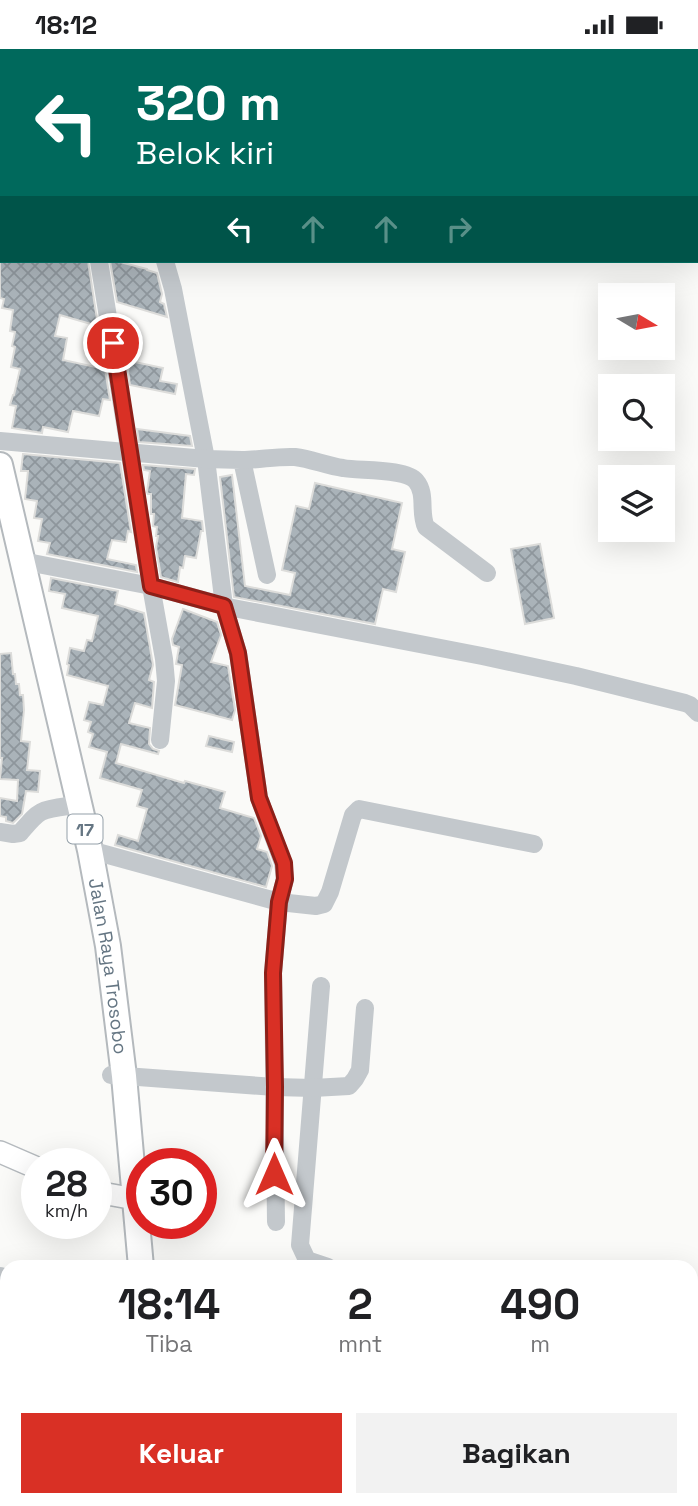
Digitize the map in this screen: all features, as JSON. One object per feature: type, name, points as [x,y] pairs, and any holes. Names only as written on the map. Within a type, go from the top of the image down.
[{"type":"highway","name":"Jalan Raya Trosobo","points":[[0,465],[58,808],[96,945],[118,1076]]},
{"type":"highway","name":"Jalan Raya Trosobo","points":[[0,517],[16,553],[90,850],[108,946],[118,1076],[116,1196],[126,1260]]},
{"type":"highway","name":"Jalan Raya Trosobo","points":[[116,1196],[139,1260]]},
{"type":"main road","points":[[0,1152],[21,1161]]},
{"type":"street","points":[[99,263],[165,670],[160,740]]},
{"type":"street","points":[[166,263],[211,459],[259,798],[284,863],[283,903],[273,973],[276,1222]]},
{"type":"street","points":[[0,441],[211,459],[299,458],[343,468],[386,470],[418,482],[422,494],[423,523],[426,527],[487,573]]},
{"type":"street","points":[[242,460],[267,575]]},
{"type":"street","points":[[16,553],[230,608],[576,676],[685,703],[698,713]]},
{"type":"street","points":[[0,832],[20,833],[38,813],[58,808]]},
{"type":"street","points":[[90,850],[283,903],[316,906],[324,904],[330,892],[353,815],[359,809],[534,844]]},
{"type":"street","points":[[307,1260],[300,1245],[321,986]]},
{"type":"street","points":[[118,1076],[275,1087],[349,1086],[360,1070],[365,1008]]},
{"type":"building","points":[[0,263],[88,263],[98,326],[60,315],[55,336],[67,338],[63,360],[105,369],[110,400],[103,399],[99,416],[73,411],[68,432],[43,427],[42,433],[12,428],[16,406],[10,405],[20,369],[11,367],[15,347],[12,346],[15,332],[10,331],[13,310],[2,308],[4,299],[0,298]]},
{"type":"building","points":[[110,263],[124,263],[147,269],[157,273],[162,294],[160,302],[164,304],[167,317],[117,302]]},
{"type":"building","points":[[130,361],[163,368],[160,381],[177,384],[175,394],[130,385]]},
{"type":"building","points":[[137,429],[190,436],[192,446],[139,442]]},
{"type":"building","points":[[23,454],[120,463],[131,532],[128,531],[126,542],[112,540],[107,559],[136,565],[137,572],[47,554],[50,543],[38,541],[42,519],[34,518],[37,501],[25,499],[28,471],[21,471]]},
{"type":"building","points":[[143,465],[195,469],[194,475],[186,474],[182,518],[202,521],[203,531],[196,558],[185,556],[178,582],[161,577],[156,547],[157,527],[153,526],[151,494],[147,492],[150,471],[144,470]]},
{"type":"building","points":[[232,475],[245,586],[290,595],[295,573],[282,570],[296,506],[309,509],[315,483],[402,503],[392,549],[405,552],[396,592],[383,589],[375,624],[234,597],[220,477]]},
{"type":"building","points":[[540,544],[554,618],[525,624],[511,549]]},
{"type":"building","points":[[51,578],[118,591],[115,604],[144,613],[153,665],[149,680],[154,682],[152,708],[135,703],[129,723],[150,728],[149,744],[159,751],[158,754],[121,744],[116,763],[225,792],[220,808],[254,818],[261,836],[257,849],[267,852],[272,866],[266,887],[115,845],[118,835],[138,841],[147,809],[137,806],[142,790],[100,778],[107,752],[89,747],[93,734],[88,732],[91,722],[84,720],[89,702],[103,705],[108,686],[67,675],[70,648],[84,651],[87,640],[92,641],[98,616],[62,608],[65,594],[49,591]]},
{"type":"building","points":[[183,609],[217,622],[221,635],[211,662],[228,666],[235,710],[232,720],[175,705],[182,665],[176,664],[179,647],[173,645],[172,639]]},
{"type":"building","points":[[11,653],[13,674],[16,684],[19,684],[20,695],[23,695],[21,741],[30,742],[27,770],[40,771],[38,792],[26,791],[22,814],[13,823],[0,816],[0,798],[17,801],[18,780],[0,779],[0,654]]},
{"type":"building","points":[[209,736],[234,742],[232,752],[206,746]]},
{"type":"route","points":[[113,343],[151,586],[224,606],[238,653],[259,798],[284,863],[285,879],[279,902],[273,973],[274,1174]]}]
